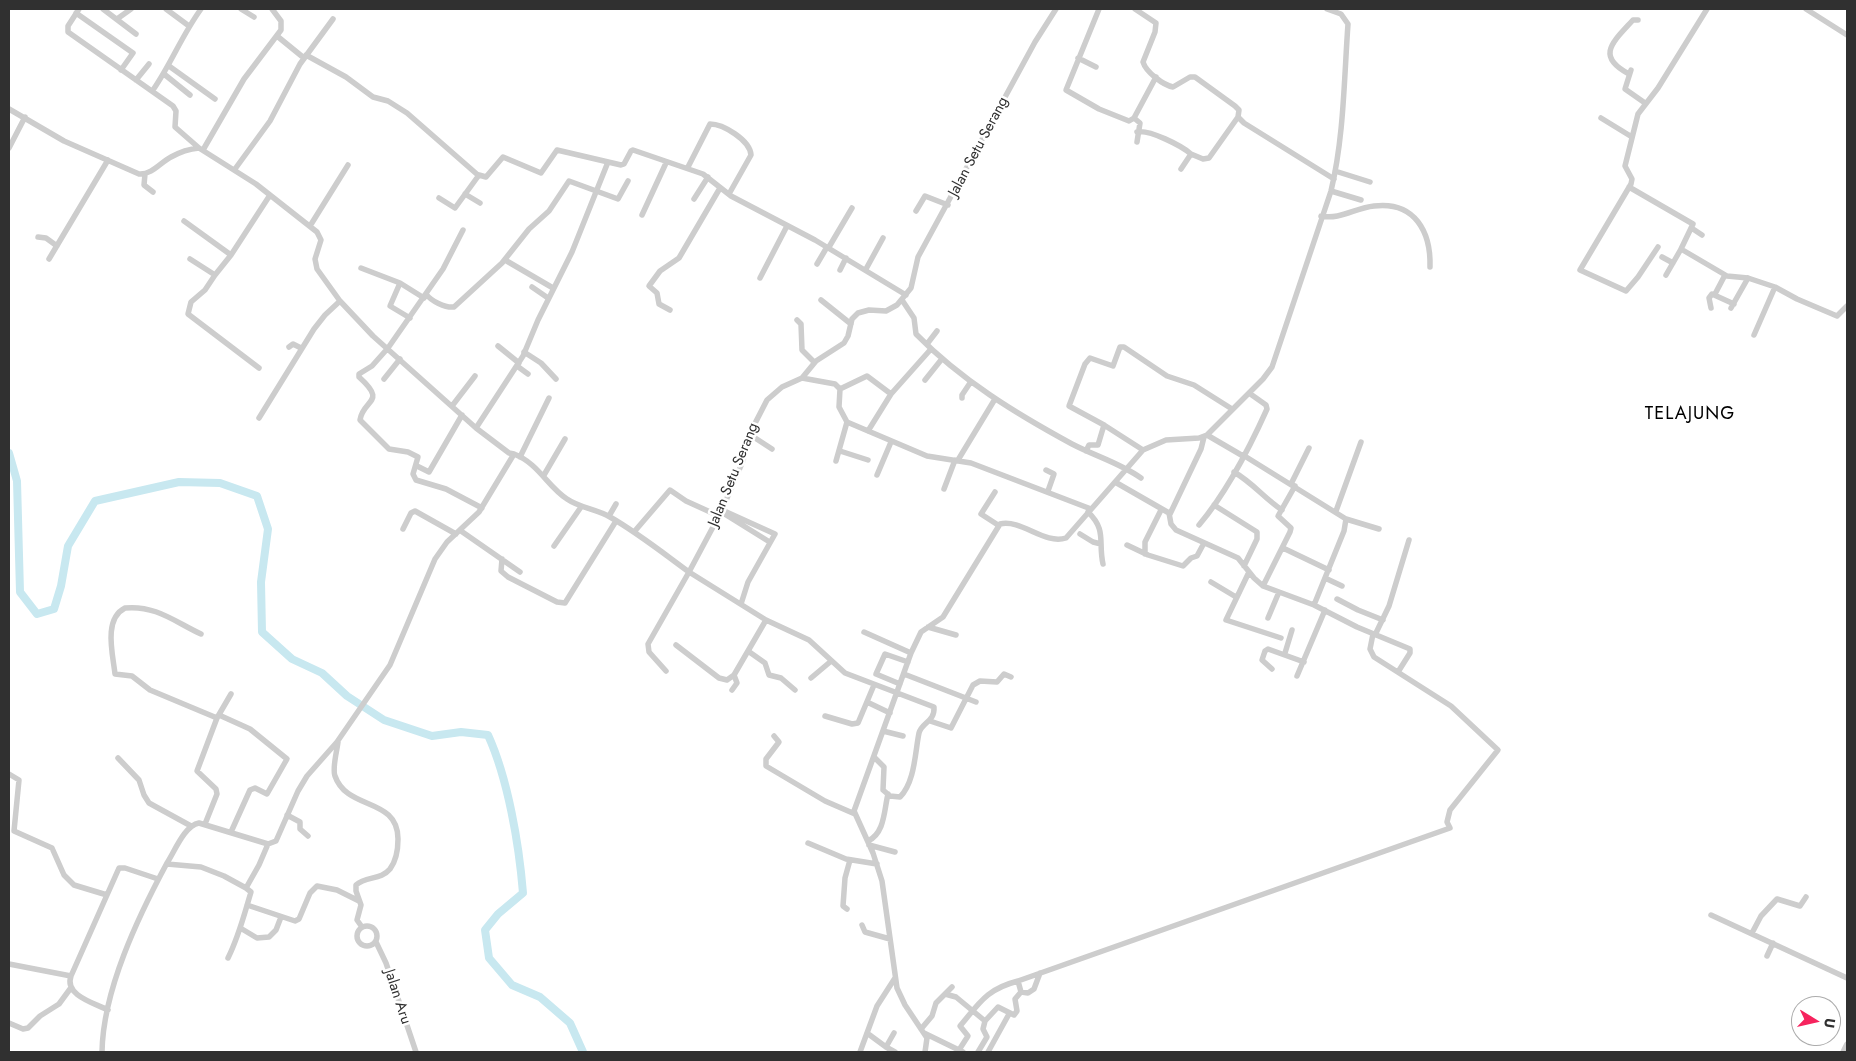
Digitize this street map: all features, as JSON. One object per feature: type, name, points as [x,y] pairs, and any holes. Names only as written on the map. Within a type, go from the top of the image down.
[{"type":"street","points":[[103,9],[136,34]]},
{"type":"street","points":[[116,19],[131,9]]},
{"type":"street","points":[[166,9],[188,26]]},
{"type":"street","points":[[153,90],[169,66],[171,57],[188,26],[201,9]]},
{"type":"street","points":[[145,174],[176,154],[201,149],[249,72],[282,28],[272,9]]},
{"type":"street","name":"Jalan Setu Serang","points":[[666,671],[648,652],[648,644],[721,513],[743,461],[744,446],[749,434],[770,396],[782,387],[802,378],[814,362],[844,343],[853,317],[858,313],[890,310],[911,288],[918,257],[1031,50],[1056,9]]},
{"type":"street","points":[[1099,9],[1066,90],[1112,115],[1130,121],[1134,118],[1156,77]]},
{"type":"street","points":[[1135,9],[1156,24],[1156,32],[1143,62],[1144,66],[1167,86],[1173,87],[1190,77],[1195,77],[1239,110],[1238,117],[1208,159],[1192,154],[1145,132],[1138,132]]},
{"type":"street","points":[[1327,9],[1341,14],[1348,24],[1341,126],[1331,191],[1321,216],[1276,356],[1263,379],[1205,436],[1201,449],[1170,514],[1171,524],[1174,529],[1233,556],[1263,586],[1314,605],[1410,650],[1398,672]]},
{"type":"street","points":[[1658,247],[1638,278],[1626,291],[1580,270],[1632,179],[1625,166],[1638,114],[1658,88],[1707,9]]},
{"type":"street","points":[[1806,9],[1847,35]]},
{"type":"street","points":[[121,70],[133,53],[78,11],[68,26],[68,32],[121,70],[153,90],[173,106],[176,111],[175,127],[201,149],[235,169],[310,226],[320,238],[315,262],[318,272],[340,301],[367,330],[476,428],[544,476],[564,498],[581,507],[609,516],[689,572],[766,620],[809,640],[830,662],[845,673],[934,707],[930,721],[920,730],[911,773],[904,793],[898,798],[888,794],[882,788],[884,767],[874,757]]},
{"type":"street","points":[[240,11],[254,17]]},
{"type":"street","points":[[235,169],[270,121],[305,57],[333,19]]},
{"type":"street","points":[[1638,20],[1632,20],[1609,53],[1609,57],[1615,66],[1630,72],[1625,89],[1645,103]]},
{"type":"street","points":[[277,36],[305,57],[346,77],[373,96],[388,102],[406,113],[479,176],[486,177],[503,157],[543,172],[557,150],[623,165],[633,150],[666,163],[688,167],[708,177],[729,194],[866,269],[904,297],[914,318],[916,334],[941,360],[970,383],[1086,451],[1127,469],[1141,478]]},
{"type":"street","points":[[1078,58],[1096,67]]},
{"type":"street","points":[[136,80],[149,64]]},
{"type":"street","points":[[169,66],[215,99]]},
{"type":"street","points":[[164,74],[190,95]]},
{"type":"street","points":[[9,109],[64,141],[145,174]]},
{"type":"street","points":[[9,148],[24,117]]},
{"type":"street","points":[[1238,117],[1244,124],[1334,179]]},
{"type":"street","points":[[1134,118],[1140,123],[1137,142]]},
{"type":"street","points":[[1600,118],[1632,137]]},
{"type":"street","points":[[688,167],[710,124],[736,135],[749,147],[751,155],[729,194]]},
{"type":"street","points":[[1181,170],[1192,154]]},
{"type":"street","points":[[49,259],[108,160]]},
{"type":"street","points":[[476,428],[518,365],[548,298],[572,252],[608,162]]},
{"type":"street","points":[[642,215],[666,163]]},
{"type":"street","points":[[310,226],[348,165]]},
{"type":"street","points":[[1335,171],[1370,182]]},
{"type":"street","points":[[145,174],[144,184],[153,192]]},
{"type":"street","points":[[439,198],[455,208],[479,176]]},
{"type":"street","points":[[694,199],[708,177]]},
{"type":"street","points":[[361,268],[400,283],[430,299],[452,307],[505,260],[529,229],[549,211],[568,182],[596,193],[619,199],[628,181]]},
{"type":"street","points":[[1629,187],[1694,224],[1666,276]]},
{"type":"street","points":[[670,310],[659,304],[656,293],[649,286],[660,271],[679,258],[720,188]]},
{"type":"street","points":[[1331,191],[1361,200]]},
{"type":"street","points":[[465,194],[480,203]]},
{"type":"street","points":[[259,368],[188,314],[191,302],[205,290],[215,274],[231,255],[270,195]]},
{"type":"street","points":[[916,211],[925,196],[948,205]]},
{"type":"street","points":[[1321,216],[1333,218],[1373,206],[1400,208],[1414,218],[1425,231],[1430,247],[1430,267]]},
{"type":"street","points":[[817,264],[852,208]]},
{"type":"street","points":[[184,221],[231,255]]},
{"type":"street","points":[[760,278],[787,226]]},
{"type":"street","points":[[1693,229],[1702,235]]},
{"type":"street","points":[[463,230],[443,269],[410,318],[372,366],[359,374],[359,377],[370,388],[372,395],[372,402],[362,414],[360,420],[389,449],[416,456],[418,459],[417,466],[413,474],[416,480],[446,489],[482,508]]},
{"type":"street","points":[[38,237],[46,238],[57,246]]},
{"type":"street","points":[[866,269],[883,238]]},
{"type":"street","points":[[1681,249],[1725,275],[1748,278],[1775,287],[1797,299],[1837,316],[1847,306]]},
{"type":"street","points":[[1662,257],[1673,263]]},
{"type":"street","points":[[840,270],[846,258]]},
{"type":"street","points":[[190,259],[215,274]]},
{"type":"street","points":[[505,260],[553,288]]},
{"type":"street","points":[[1711,308],[1709,298],[1712,294],[1715,294],[1725,275]]},
{"type":"street","points":[[1715,294],[1733,306],[1748,278]]},
{"type":"street","points":[[400,283],[390,306],[410,318]]},
{"type":"street","points":[[532,287],[548,298]]},
{"type":"street","points":[[1754,336],[1775,287]]},
{"type":"street","points":[[821,300],[851,324]]},
{"type":"street","points":[[259,418],[301,348],[325,315],[340,301]]},
{"type":"street","points":[[797,320],[801,324],[802,350],[814,362]]},
{"type":"street","points":[[868,431],[891,394],[929,347],[937,331]]},
{"type":"street","points":[[289,347],[293,344],[301,348]]},
{"type":"street","points":[[498,346],[528,374]]},
{"type":"street","points":[[1143,450],[1069,404],[1087,360],[1095,359],[1113,366],[1122,347],[1167,376],[1194,385],[1232,409]]},
{"type":"street","points":[[524,352],[541,363],[556,378]]},
{"type":"street","points":[[384,379],[400,358]]},
{"type":"street","points":[[924,380],[941,360]]},
{"type":"street","points":[[452,406],[475,376]]},
{"type":"street","points":[[840,389],[867,376],[891,394]]},
{"type":"street","points":[[802,378],[835,384],[840,389],[839,407],[847,422],[927,456],[957,460],[984,467],[1048,491],[1090,511],[1100,526],[1104,564]]},
{"type":"street","points":[[962,398],[970,383]]},
{"type":"street","points":[[1199,525],[1234,472],[1267,409],[1266,405],[1249,393]]},
{"type":"street","points":[[118,758],[139,780],[149,803],[191,826],[205,824],[268,844],[274,843],[307,776],[351,724],[397,651],[434,559],[482,508],[517,456],[549,398]]},
{"type":"street","points":[[944,489],[957,460],[995,399]]},
{"type":"street","points":[[417,466],[426,472],[429,471],[462,415]]},
{"type":"street","points":[[836,461],[847,422]]},
{"type":"street","points":[[1086,451],[1089,446],[1098,445],[1104,425]]},
{"type":"street","points":[[749,434],[772,449]]},
{"type":"street","points":[[925,1052],[928,1043],[923,1031],[905,1005],[894,978],[886,896],[877,864],[855,814],[856,802],[917,638],[928,627],[943,617],[998,525],[1004,523],[1014,524],[1063,539],[1074,530],[1143,450],[1166,440],[1205,436],[1243,455],[1336,511],[1346,519],[1379,529]]},
{"type":"street","points":[[544,476],[565,439]]},
{"type":"street","points":[[877,476],[891,442]]},
{"type":"street","points":[[1336,511],[1361,442]]},
{"type":"street","points":[[1263,586],[1291,530],[1278,518],[1310,448]]},
{"type":"street","points":[[840,451],[868,460]]},
{"type":"street","points":[[1046,470],[1054,474],[1048,491]]},
{"type":"street","points":[[1234,472],[1257,487],[1263,497],[1282,510]]},
{"type":"street","points":[[1115,482],[1170,514]]},
{"type":"street","points":[[634,532],[670,490],[686,501],[775,534],[748,582],[742,604]]},
{"type":"street","points":[[995,492],[982,514],[998,525]]},
{"type":"street","points":[[609,516],[616,504]]},
{"type":"street","points":[[1214,505],[1257,532],[1258,539],[1244,566]]},
{"type":"street","points":[[554,546],[581,507]]},
{"type":"street","points":[[403,529],[411,513],[415,510],[459,533],[520,572]]},
{"type":"street","points":[[1145,554],[1145,542],[1161,510]]},
{"type":"street","points":[[721,513],[768,541]]},
{"type":"street","points":[[1314,605],[1329,570],[1346,519]]},
{"type":"street","points":[[502,559],[501,571],[508,577],[557,602],[565,603],[616,521]]},
{"type":"street","points":[[1080,534],[1093,542],[1101,544]]},
{"type":"street","points":[[923,1031],[961,1051],[968,1036],[960,1026],[988,994],[999,986],[1018,981],[1450,828],[1447,817],[1450,810],[1498,750],[1451,706],[1371,653],[1370,646],[1374,634],[1383,620],[1410,540]]},
{"type":"street","points":[[1127,545],[1145,554],[1183,566],[1191,558],[1197,556],[1204,543]]},
{"type":"street","points":[[1283,548],[1329,570]]},
{"type":"street","points":[[1249,572],[1226,620],[1281,638]]},
{"type":"street","points":[[1325,578],[1342,586]]},
{"type":"street","points":[[1211,582],[1236,597]]},
{"type":"street","points":[[1268,618],[1279,592]]},
{"type":"street","points":[[1337,599],[1383,620]]},
{"type":"street","points":[[201,634],[160,612],[144,608],[125,608],[118,614],[111,632],[115,674],[132,676],[150,690],[250,729],[287,759],[267,794],[255,788],[250,790],[231,832]]},
{"type":"street","points":[[1297,676],[1325,610]]},
{"type":"street","points":[[676,646],[719,678],[727,680],[734,675],[766,620]]},
{"type":"street","points":[[928,627],[956,636]]},
{"type":"street","points":[[1285,653],[1292,630]]},
{"type":"street","points":[[864,632],[911,653]]},
{"type":"street","points":[[1272,669],[1262,660],[1266,650],[1285,653],[1304,662]]},
{"type":"street","points":[[748,652],[765,663],[769,675],[781,678],[795,690]]},
{"type":"street","points":[[900,684],[876,674],[885,654],[908,662]]},
{"type":"street","points":[[811,678],[830,662]]},
{"type":"street","points":[[904,674],[976,702]]},
{"type":"street","points":[[930,721],[952,728],[965,698],[976,683],[997,682],[1004,674],[1011,678]]},
{"type":"street","points":[[732,690],[737,683],[734,675]]},
{"type":"street","points":[[825,716],[856,724],[874,685]]},
{"type":"street","points":[[205,824],[217,794],[216,789],[197,772],[218,717],[231,694]]},
{"type":"street","points":[[867,702],[890,713]]},
{"type":"street","points":[[883,731],[903,736]]},
{"type":"street","points":[[774,736],[779,742],[766,759],[766,766],[825,801],[855,814]]},
{"type":"street","points":[[339,740],[334,774],[342,789],[351,797],[387,813],[394,821],[398,835],[397,851],[390,869],[377,878],[356,885],[361,905],[357,920],[362,928]]},
{"type":"street","points":[[9,774],[19,780],[11,823],[16,832],[53,850],[70,882],[107,895]]},
{"type":"street","points":[[869,843],[880,829],[888,794]]},
{"type":"street","points":[[287,815],[300,822],[300,829],[308,836]]},
{"type":"street","points":[[102,1052],[103,1034],[108,1010],[130,938],[158,879],[191,826]]},
{"type":"street","points":[[808,843],[850,860],[877,864]]},
{"type":"street","points":[[869,843],[895,852]]},
{"type":"street","points":[[246,888],[268,844]]},
{"type":"street","points":[[847,909],[843,906],[844,887],[850,860]]},
{"type":"street","points":[[167,864],[201,867],[224,876],[251,891],[242,929],[228,958]]},
{"type":"street","points":[[9,1023],[23,1030],[28,1028],[40,1016],[59,1004],[70,989],[71,976],[119,868],[125,868],[158,879]]},
{"type":"street","points":[[247,905],[295,921],[299,919],[310,893],[317,886],[337,890],[359,901]]},
{"type":"street","points":[[1752,933],[1761,916],[1777,899],[1799,906],[1806,896]]},
{"type":"street","points":[[1710,915],[1847,978]]},
{"type":"street","points":[[242,929],[257,938],[269,938],[276,930],[281,917]]},
{"type":"street","points":[[862,925],[865,932],[890,939]]},
{"type":"street","points":[[368,926],[374,928],[377,933],[376,942],[369,946],[360,943],[358,933],[362,928],[368,926]]},
{"type":"street","name":"Jalan Aru","points":[[376,942],[386,963],[416,1052]]},
{"type":"street","points":[[1767,956],[1773,943]]},
{"type":"street","points":[[9,964],[71,976]]},
{"type":"street","points":[[1021,992],[1028,993],[1034,989],[1040,973]]},
{"type":"street","points":[[860,1052],[880,999],[894,978]]},
{"type":"street","points":[[1018,981],[1021,992]]},
{"type":"street","points":[[923,1031],[932,1016],[936,1003],[952,988]]},
{"type":"street","points":[[70,989],[108,1010]]},
{"type":"street","points":[[1009,1014],[1016,1014],[1015,999],[1021,992]]},
{"type":"street","points":[[944,994],[956,997],[985,1021]]},
{"type":"street","points":[[978,1052],[987,1037],[983,1029],[985,1021],[998,1007],[1004,1008],[1009,1014]]},
{"type":"street","points":[[988,1052],[1009,1014]]},
{"type":"street","points":[[867,1033],[895,1052]]},
{"type":"street","points":[[886,1047],[894,1033]]},
{"type":"street","points":[[1843,1052],[1847,1044]]},
{"type":"waterway","points":[[9,453],[17,481],[20,592],[37,614],[54,609],[61,586],[68,546],[95,501],[179,482],[220,483],[257,496],[268,529],[261,582],[262,632],[292,659],[322,673],[347,696],[384,720],[432,736],[461,732],[488,735],[501,771],[512,812],[523,893],[498,914],[485,930],[489,958],[512,985],[540,997],[570,1023],[583,1052]]},
{"type":"district","name":"TELAJUNG","points":[[1690,415]]}]
